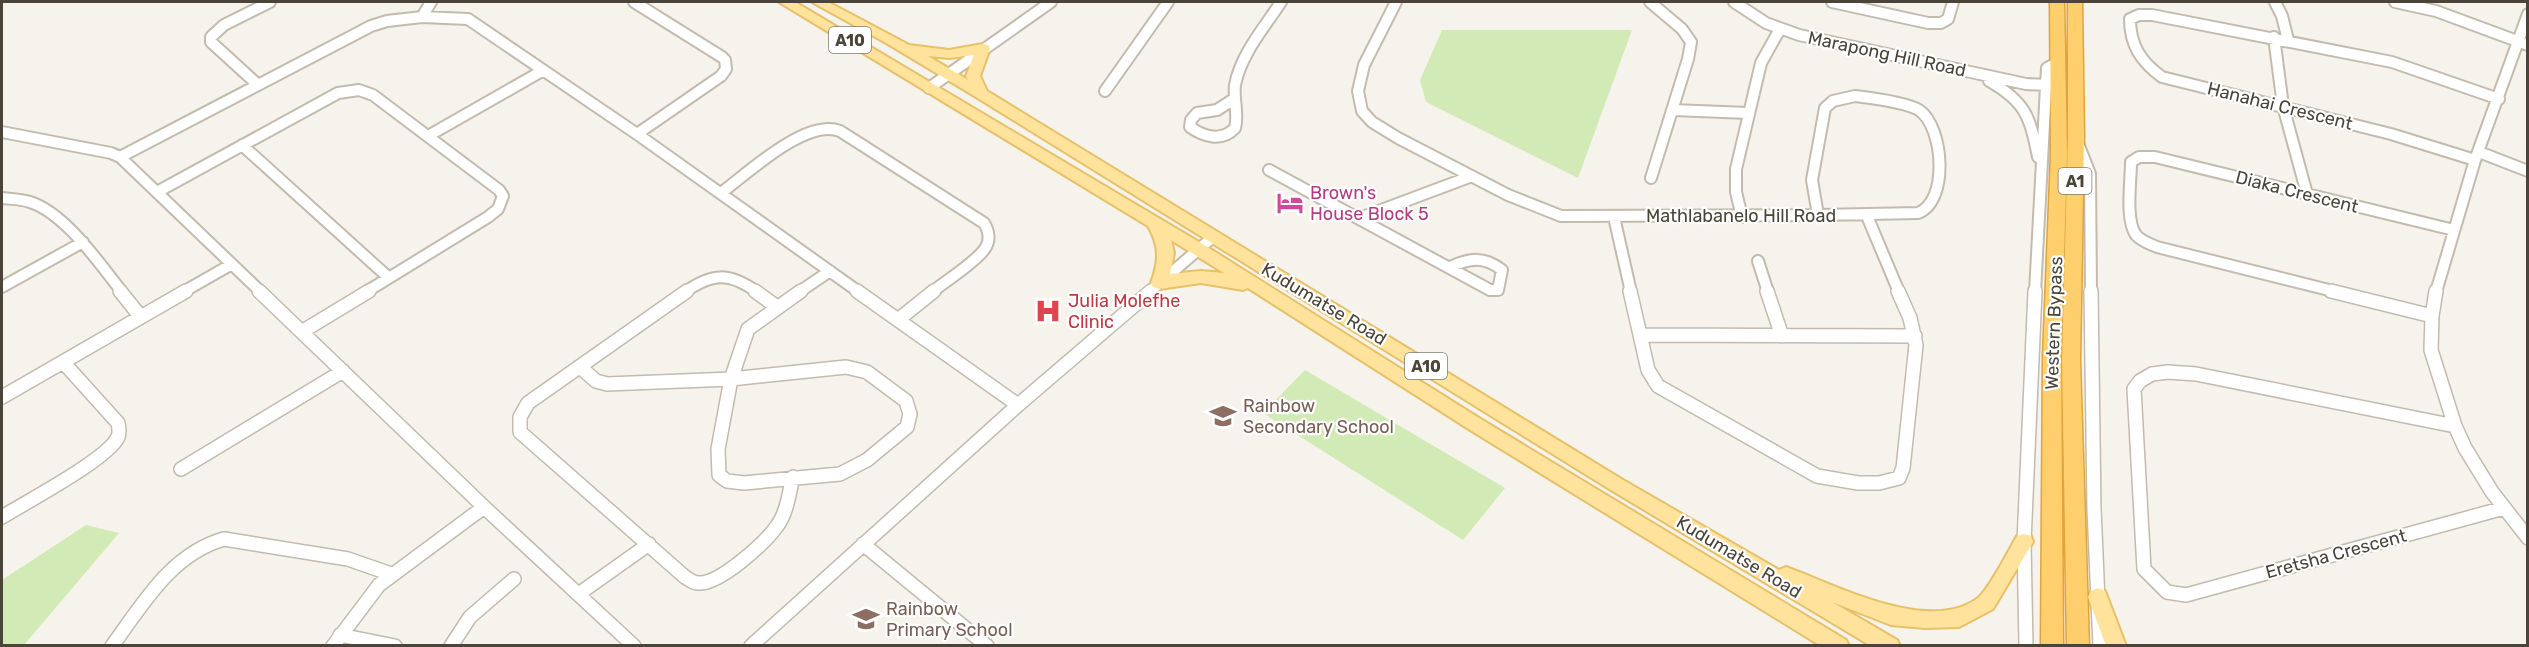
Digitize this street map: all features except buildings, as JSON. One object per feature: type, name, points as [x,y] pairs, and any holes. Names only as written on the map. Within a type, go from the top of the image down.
[{"type":"highway","name":"Western Bypass","points":[[2052,637],[2052,356],[2059,154],[2056,63],[2057,2]]},
{"type":"highway","name":"Western Bypass","points":[[2075,2],[2076,137],[2071,360],[2078,645]]},
{"type":"main road","name":"Kudumatse Road","points":[[786,2],[1198,249],[1473,423],[1834,643]]},
{"type":"main road","name":"Kudumatse Road","points":[[819,2],[893,41],[1617,485],[1890,645]]},
{"type":"main road","points":[[893,41],[943,55],[964,54],[984,48]]},
{"type":"main road","points":[[981,94],[973,76],[984,48]]},
{"type":"main road","points":[[1153,222],[1166,243],[1167,253],[1166,266],[1159,283]]},
{"type":"main road","points":[[1159,283],[1190,275],[1207,275],[1230,279],[1271,294]]},
{"type":"main road","points":[[1741,557],[1891,615],[1925,619],[1959,618],[1986,603],[2024,542]]},
{"type":"main road","points":[[2098,597],[2116,645]]},
{"type":"street","points":[[257,84],[211,42],[211,37],[224,25],[270,2]]},
{"type":"street","points":[[422,17],[431,2]]},
{"type":"street","points":[[634,2],[722,57],[725,60],[726,69],[721,76],[637,134]]},
{"type":"street","points":[[929,88],[1051,2]]},
{"type":"street","points":[[1105,91],[1168,2]]},
{"type":"street","points":[[1234,99],[1222,109],[1195,113],[1191,118],[1190,127],[1198,135],[1214,137],[1227,135],[1236,127],[1238,120],[1234,99],[1241,67],[1281,2]]},
{"type":"street","name":"Mathlabanelo Hill Road","points":[[1396,2],[1361,70],[1358,101],[1363,115],[1378,127],[1547,213],[1575,217],[1867,216]]},
{"type":"street","points":[[1650,2],[1682,29],[1691,42],[1673,110],[1651,178]]},
{"type":"street","name":"Marapong Hill Road","points":[[1734,2],[1780,29],[2026,84],[2047,85]]},
{"type":"street","points":[[1832,2],[1928,23],[1941,23],[1948,19],[1953,2]]},
{"type":"street","points":[[2275,2],[2282,16],[2288,40]]},
{"type":"street","points":[[2395,2],[2436,11],[2523,43]]},
{"type":"street","points":[[2528,14],[2523,43],[2477,156],[2437,284],[2432,316],[2431,350],[2455,426],[2465,448],[2504,508],[2528,538]]},
{"type":"street","name":"Hanahai Crescent","points":[[2274,37],[2152,15],[2139,15],[2130,19],[2129,30],[2139,59],[2162,77],[2283,106],[2528,171]]},
{"type":"street","points":[[120,157],[371,26],[387,21],[422,17],[468,19],[637,134],[1018,405]]},
{"type":"street","points":[[1742,217],[1735,180],[1748,113],[1761,63],[1780,29]]},
{"type":"street","points":[[2307,194],[2283,106],[2274,37],[2403,65],[2499,99]]},
{"type":"street","points":[[2026,645],[2024,542],[2040,170],[2048,68],[2056,63]]},
{"type":"street","points":[[1961,70],[2003,88],[2021,102],[2030,118],[2040,170]]},
{"type":"street","points":[[429,136],[542,71]]},
{"type":"street","points":[[157,192],[338,93],[351,91],[374,95],[499,190],[503,201],[498,209],[488,217],[303,331]]},
{"type":"street","points":[[1614,217],[1648,370],[1658,386],[1817,476],[1836,482],[1887,483],[1899,478],[1903,468],[1917,351],[1910,318],[1867,216],[1918,213],[1932,205],[1935,199],[1939,146],[1930,121],[1917,109],[1854,96],[1839,96],[1830,100],[1825,108],[1812,180],[1818,216]]},
{"type":"street","points":[[1673,110],[1748,113]]},
{"type":"street","points":[[721,193],[799,138],[814,130],[826,128],[845,134],[984,224],[989,230],[989,241],[984,250],[898,319]]},
{"type":"street","points":[[2,132],[111,153],[120,157],[484,507],[634,645]]},
{"type":"street","points":[[2076,137],[2090,174],[2094,509],[2100,645]]},
{"type":"street","points":[[242,146],[388,277]]},
{"type":"street","name":"Diaka Crescent","points":[[2432,316],[2157,247],[2136,235],[2131,226],[2131,162],[2139,157],[2155,157],[2454,230]]},
{"type":"street","points":[[1269,170],[1450,267]]},
{"type":"street","points":[[1360,218],[1472,176]]},
{"type":"street","points":[[2,198],[39,205],[82,242],[140,316]]},
{"type":"street","points":[[751,645],[1018,405],[1213,237]]},
{"type":"street","points":[[2,287],[82,242]]},
{"type":"street","points":[[1758,261],[1782,336]]},
{"type":"street","points":[[2,398],[232,264]]},
{"type":"street","points":[[580,367],[596,381],[607,384],[732,379],[846,367],[867,372],[906,401],[910,407],[910,420],[907,426],[862,465],[840,474],[744,483],[729,482],[719,475],[716,453],[732,379],[739,348],[748,329],[830,271]]},
{"type":"street","points":[[777,308],[731,276],[712,277],[700,281],[528,403],[518,421],[520,432],[685,577],[696,583],[710,582],[722,576],[777,526],[783,516],[794,477]]},
{"type":"street","points":[[1641,335],[1915,336]]},
{"type":"street","points":[[2,517],[104,454],[118,438],[120,429],[118,423],[63,362]]},
{"type":"street","points":[[182,469],[343,371]]},
{"type":"street","name":"Eretsha Crescent","points":[[2455,426],[2243,383],[2187,374],[2153,374],[2140,379],[2134,389],[2144,569],[2167,592],[2187,595],[2504,508]]},
{"type":"street","points":[[336,640],[379,585],[391,574],[484,507]]},
{"type":"street","points":[[112,645],[177,562],[192,550],[211,541],[225,539],[348,559],[391,574]]},
{"type":"street","points":[[580,593],[649,544]]},
{"type":"street","points":[[863,544],[987,645]]},
{"type":"street","points":[[451,645],[470,617],[514,579]]},
{"type":"street","points":[[336,640],[395,645]]},
{"type":"green space","points":[[1442,30],[1632,30],[1578,178],[1426,102],[1420,80]]},
{"type":"green space","points":[[1305,370],[1505,488],[1463,540],[1263,413]]},
{"type":"green space","points":[[86,525],[119,533],[24,645],[2,645],[2,580]]},
{"type":"place","name":"Brown's House Block 5","points":[[1290,203]]},
{"type":"place","name":"Julia Molefhe Clinic","points":[[1048,311]]},
{"type":"place","name":"Rainbow Secondary School","points":[[1223,416]]},
{"type":"place","name":"Rainbow Primary School","points":[[866,619]]}]
